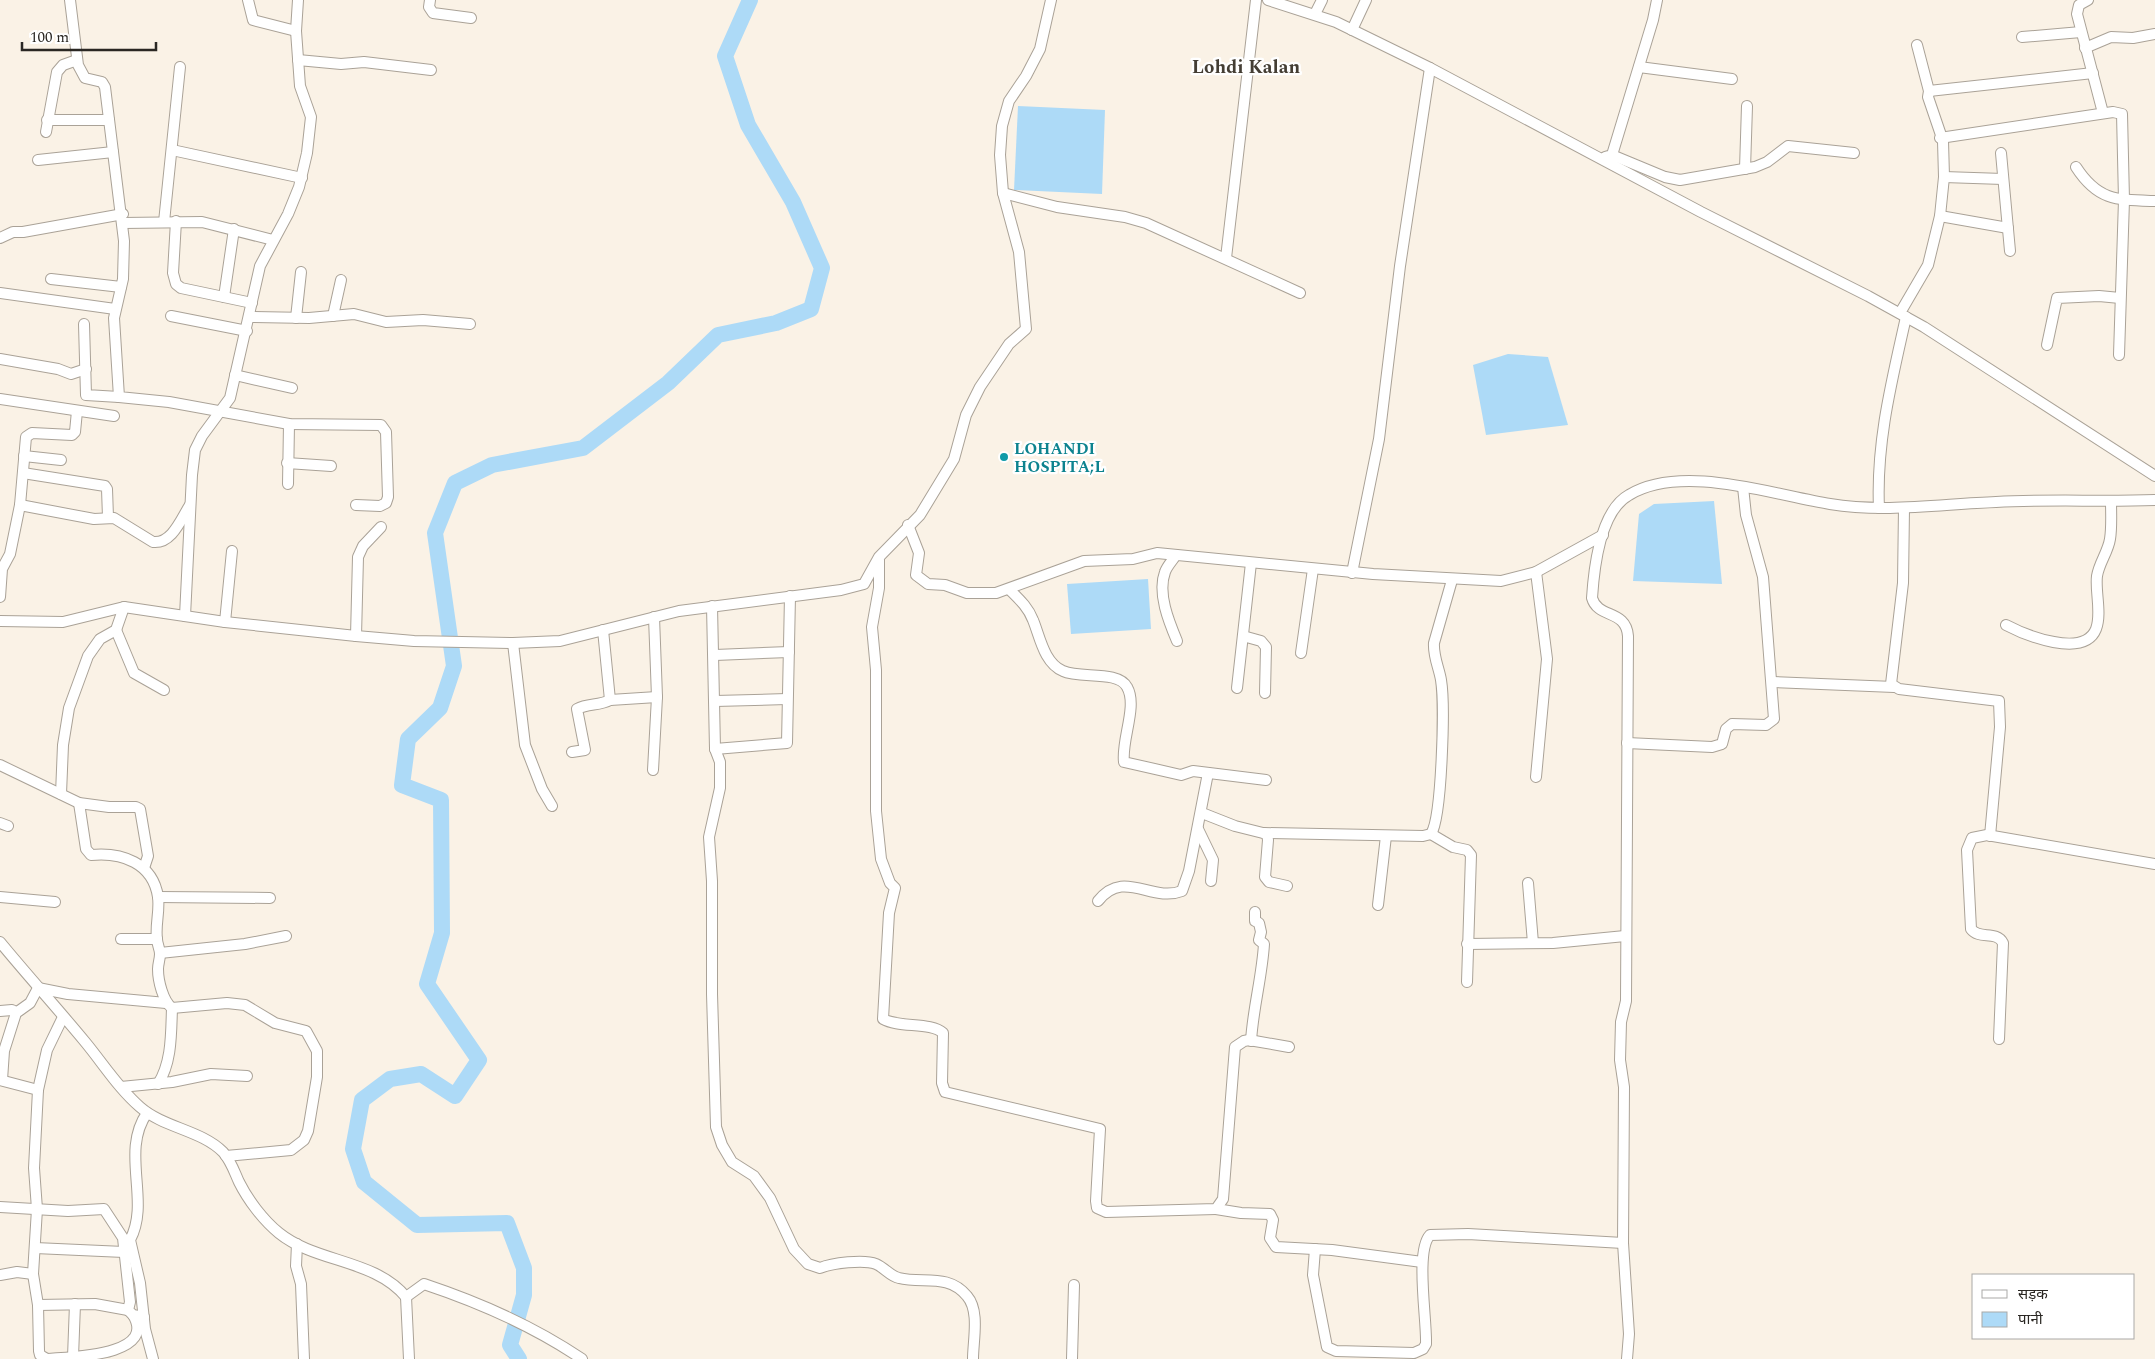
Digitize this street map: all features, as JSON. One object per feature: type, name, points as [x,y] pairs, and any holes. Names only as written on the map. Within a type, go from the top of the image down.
[{"type":"street","points":[[70,0],[77,60],[81,73],[85,78],[98,80],[105,87],[123,219],[121,287],[115,309],[119,398]]},
{"type":"street","points":[[248,0],[254,20],[296,31]]},
{"type":"street","points":[[185,616],[190,504],[195,450],[202,436],[230,398],[260,266],[288,214],[302,178],[307,154],[311,117],[300,86],[296,31],[298,0]]},
{"type":"street","points":[[430,0],[429,6],[433,13],[472,18]]},
{"type":"street","points":[[0,621],[63,622],[124,607],[225,622],[356,636],[414,641],[513,643],[560,641],[654,617],[712,606],[860,587],[868,580],[879,557],[908,525],[920,515],[954,459],[966,416],[980,387],[1009,344],[1026,328],[1019,252],[1003,193],[1000,155],[1002,126],[1009,101],[1026,76],[1040,49],[1051,0]]},
{"type":"street","points":[[1226,258],[1256,0]]},
{"type":"street","points":[[1268,0],[1279,1],[1315,14],[1430,68],[1599,158],[1903,315],[2155,476]]},
{"type":"street","points":[[1315,14],[1322,0]]},
{"type":"street","points":[[1352,30],[1366,0]]},
{"type":"street","points":[[1612,155],[1640,67],[1657,0]]},
{"type":"street","points":[[2088,0],[2077,7],[2081,32],[2103,113]]},
{"type":"street","points":[[2022,37],[2081,32]]},
{"type":"street","points":[[2085,48],[2111,37],[2133,38],[2155,34]]},
{"type":"street","points":[[1879,508],[1879,467],[1883,426],[1903,315],[1928,264],[1940,216],[1944,177],[1943,141],[1940,138],[1928,98],[1929,91],[1917,45]]},
{"type":"street","points":[[46,132],[57,72],[63,64],[77,60]]},
{"type":"street","points":[[298,60],[342,64],[364,62],[431,70]]},
{"type":"street","points":[[164,222],[180,67]]},
{"type":"street","points":[[1640,67],[1732,79]]},
{"type":"street","points":[[1352,573],[1379,438],[1400,266],[1430,68]]},
{"type":"street","points":[[1929,91],[2093,73]]},
{"type":"street","points":[[1745,169],[1747,106]]},
{"type":"street","points":[[1940,138],[2103,113],[2117,112],[2123,117],[2124,200],[2119,355]]},
{"type":"street","points":[[47,120],[109,120]]},
{"type":"street","points":[[1599,158],[1612,155],[1674,180],[1745,169],[1767,162],[1788,146],[1854,153]]},
{"type":"street","points":[[172,150],[302,178]]},
{"type":"street","points":[[38,160],[113,152]]},
{"type":"street","points":[[2001,154],[2010,251]]},
{"type":"street","points":[[2076,167],[2083,177],[2102,194],[2124,200],[2155,201]]},
{"type":"street","points":[[1944,177],[2003,179]]},
{"type":"street","points":[[1003,193],[1057,207],[1136,220],[1226,258],[1300,293]]},
{"type":"street","points":[[1940,216],[2008,228]]},
{"type":"street","points":[[0,238],[13,232],[123,219],[202,222],[273,240]]},
{"type":"street","points":[[176,221],[173,273],[176,284],[181,288],[252,303]]},
{"type":"street","points":[[224,297],[234,229]]},
{"type":"street","points":[[296,318],[301,272]]},
{"type":"street","points":[[51,279],[121,287]]},
{"type":"street","points":[[333,316],[341,280]]},
{"type":"street","points":[[0,293],[115,309]]},
{"type":"street","points":[[2047,345],[2057,298],[2099,296],[2120,298]]},
{"type":"street","points":[[249,317],[296,318],[354,314],[386,322],[423,320],[470,324]]},
{"type":"street","points":[[171,316],[246,331]]},
{"type":"street","points":[[0,597],[3,561],[10,554],[20,505],[24,456],[28,434],[72,435],[75,432],[86,395],[84,324]]},
{"type":"street","points":[[0,359],[58,369],[71,374],[86,369]]},
{"type":"street","points":[[235,375],[292,388]]},
{"type":"street","points":[[86,395],[152,400],[289,424],[377,425],[385,428],[388,497],[386,502],[380,506],[356,505]]},
{"type":"street","points":[[0,399],[114,416]]},
{"type":"street","points":[[288,484],[289,424]]},
{"type":"street","points":[[24,456],[61,460]]},
{"type":"street","points":[[287,463],[332,466]]},
{"type":"street","points":[[23,473],[105,486],[107,489],[108,517]]},
{"type":"street","points":[[1627,1359],[1629,1334],[1623,1243],[1624,1087],[1620,1060],[1621,1022],[1626,1001],[1627,628],[1617,617],[1598,609],[1592,598],[1603,535],[1609,516],[1617,503],[1630,494],[1647,487],[1688,482],[1720,483],[1829,504],[1879,508],[2019,501],[2155,500]]},
{"type":"street","points":[[1627,743],[1718,746],[1724,741],[1726,729],[1732,724],[1761,725],[1772,722],[1774,714],[1763,577],[1746,515],[1743,487]]},
{"type":"street","points":[[2006,625],[2020,632],[2068,644],[2079,644],[2091,636],[2098,621],[2098,573],[2110,539],[2111,501]]},
{"type":"street","points":[[20,505],[94,519],[114,518],[153,542],[158,542],[171,535],[190,504]]},
{"type":"street","points":[[1894,688],[1891,679],[1903,583],[1904,508]]},
{"type":"street","points":[[908,525],[919,553],[916,575],[928,584],[945,585],[966,593],[996,593],[1010,590],[1084,561],[1133,559],[1157,553],[1352,573],[1452,580],[1501,581],[1536,572],[1603,535]]},
{"type":"street","points":[[356,636],[358,557],[363,546],[381,527]]},
{"type":"street","points":[[225,622],[232,551]]},
{"type":"street","points":[[1176,555],[1166,570],[1163,589],[1170,625],[1177,641]]},
{"type":"street","points":[[879,557],[880,588],[872,627],[876,670],[876,811],[881,859],[890,882],[895,888],[889,913],[883,1019],[889,1022],[937,1030],[943,1033],[942,1083],[945,1092],[1100,1129],[1102,1132],[1096,1201],[1097,1208],[1101,1210],[1136,1212],[1216,1209],[1241,1213],[1270,1214],[1273,1220],[1270,1238],[1273,1245],[1279,1248],[1315,1249],[1422,1262]]},
{"type":"street","points":[[1236,688],[1251,563]]},
{"type":"street","points":[[1301,653],[1312,569]]},
{"type":"street","points":[[1536,572],[1547,659],[1536,777]]},
{"type":"street","points":[[1431,834],[1437,810],[1442,749],[1442,689],[1433,650],[1452,580]]},
{"type":"street","points":[[1010,590],[1024,604],[1046,654],[1061,671],[1115,678],[1122,680],[1127,686],[1130,694],[1123,754],[1124,762],[1181,775],[1193,771],[1266,780]]},
{"type":"street","points":[[715,749],[786,743],[790,596]]},
{"type":"street","points":[[712,606],[715,655],[715,749],[720,762],[720,788],[709,837],[712,898],[716,1127],[722,1145],[732,1162],[754,1176],[778,1213],[794,1249],[808,1264],[820,1268],[831,1263],[868,1262],[876,1264],[899,1278],[938,1279],[961,1290],[971,1303],[974,1312],[973,1359]]},
{"type":"street","points":[[61,794],[63,745],[69,708],[88,656],[100,639],[116,630],[124,607]]},
{"type":"street","points":[[653,770],[657,697],[654,617]]},
{"type":"street","points":[[116,630],[134,673],[164,690]]},
{"type":"street","points":[[603,630],[610,700]]},
{"type":"street","points":[[1243,636],[1261,641],[1266,647],[1265,693]]},
{"type":"street","points":[[513,643],[525,745],[542,789],[552,806]]},
{"type":"street","points":[[715,655],[789,652]]},
{"type":"street","points":[[1772,682],[1894,688],[1998,701],[2000,727],[1990,836]]},
{"type":"street","points":[[572,752],[585,750],[577,709],[586,704],[603,704],[610,700],[657,697]]},
{"type":"street","points":[[715,701],[787,698]]},
{"type":"street","points":[[0,765],[79,803],[109,807],[136,807],[140,809],[148,856],[144,868]]},
{"type":"street","points":[[1098,901],[1106,890],[1120,886],[1165,892],[1182,891],[1189,871],[1202,813],[1208,773]]},
{"type":"street","points":[[79,803],[86,849],[91,855],[107,853],[121,855],[144,868],[153,879],[158,897],[157,939],[160,953],[158,970],[169,1006],[168,1060],[165,1074],[158,1084]]},
{"type":"street","points":[[1202,813],[1240,828],[1264,833],[1386,836],[1423,836],[1431,834],[1453,847],[1467,850],[1471,855],[1467,982]]},
{"type":"street","points":[[1198,829],[1213,860],[1211,882]]},
{"type":"street","points":[[1264,833],[1268,840],[1264,878],[1269,882],[1286,886]]},
{"type":"street","points":[[1378,905],[1386,836]]},
{"type":"street","points":[[1999,1039],[2003,943],[1998,937],[1973,932],[1969,924],[1968,842],[1976,836],[1990,836],[2155,864]]},
{"type":"street","points":[[1528,884],[1533,943]]},
{"type":"street","points":[[0,897],[54,902]]},
{"type":"street","points":[[158,897],[270,898]]},
{"type":"street","points":[[1251,1041],[1253,1017],[1262,973],[1264,944],[1258,940],[1260,923],[1255,921],[1255,912]]},
{"type":"street","points":[[160,953],[245,944],[286,936]]},
{"type":"street","points":[[1467,944],[1596,941],[1625,936]]},
{"type":"street","points":[[121,939],[157,939]]},
{"type":"street","points":[[0,942],[121,1087],[147,1114],[209,1142],[226,1156],[257,1209],[276,1231],[297,1244],[374,1273],[396,1285],[406,1297],[409,1359]]},
{"type":"street","points":[[38,988],[68,994],[169,1006],[227,1003],[245,1005],[275,1023],[306,1031],[317,1052],[317,1077],[308,1131],[304,1140],[291,1150],[226,1156]]},
{"type":"street","points":[[38,988],[30,1003],[16,1012],[4,1051],[1,1080],[38,1090]]},
{"type":"street","points":[[0,1011],[12,1010],[16,1012]]},
{"type":"street","points":[[0,1207],[37,1209],[104,1209],[123,1238],[130,1296],[130,1313],[137,1322],[132,1341],[106,1353],[73,1357],[47,1359],[40,1355],[39,1351],[38,1305],[33,1274],[36,1248],[37,1209],[34,1168],[38,1090],[47,1050],[63,1018]]},
{"type":"street","points":[[1216,1209],[1223,1199],[1236,1047],[1244,1040],[1289,1047]]},
{"type":"street","points":[[121,1087],[158,1084],[211,1074],[247,1076]]},
{"type":"street","points":[[147,1114],[141,1122],[136,1140],[138,1194],[136,1228],[130,1240],[140,1283],[144,1317],[153,1359]]},
{"type":"street","points":[[1315,1249],[1313,1275],[1327,1347],[1336,1351],[1414,1353],[1424,1349],[1426,1337],[1422,1262],[1427,1238],[1436,1234],[1623,1243]]},
{"type":"street","points":[[297,1244],[296,1266],[301,1284],[304,1359]]},
{"type":"street","points":[[36,1248],[124,1252]]},
{"type":"street","points":[[0,1275],[17,1272],[33,1274]]},
{"type":"street","points":[[406,1297],[424,1284],[492,1311],[542,1335],[582,1359]]},
{"type":"street","points":[[1072,1359],[1074,1285]]},
{"type":"street","points":[[73,1357],[75,1304]]},
{"type":"street","points":[[38,1305],[95,1304],[144,1317]]},
{"type":"water","points":[[1018,106],[1105,110],[1102,194],[1014,190]]},
{"type":"water","points":[[1508,354],[1548,357],[1568,425],[1486,435],[1473,365]]},
{"type":"water","points":[[1714,501],[1722,584],[1633,581],[1639,514],[1654,504]]},
{"type":"water","points":[[1148,579],[1151,629],[1071,634],[1067,584]]},
{"type":"waterway","points":[[519,1359],[510,1345],[524,1295],[524,1268],[507,1223],[417,1225],[364,1182],[353,1149],[362,1100],[390,1079],[421,1074],[455,1096],[479,1060],[427,984],[442,933],[441,800],[402,785],[408,739],[440,708],[454,666],[435,533],[455,483],[492,465],[583,448],[668,383],[718,335],[776,323],[811,309],[822,268],[793,202],[748,125],[725,56],[750,0]]},
{"type":"place","name":"LOHANDI HOSPITA;L","points":[[1004,457]]},
{"type":"district","name":"Lohdi Kalan","points":[[1246,66]]}]
